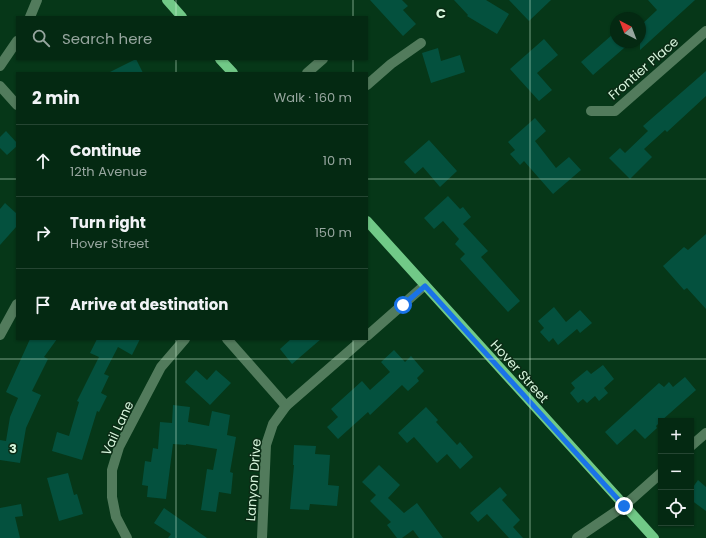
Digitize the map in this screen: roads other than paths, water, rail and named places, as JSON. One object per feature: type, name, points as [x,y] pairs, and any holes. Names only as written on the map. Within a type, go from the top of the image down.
[{"type":"main road","points":[[166,0],[181,16]]},
{"type":"main road","points":[[221,60],[232,72]]},
{"type":"main road","name":"Hover Street","points":[[368,222],[654,538]]},
{"type":"street","points":[[30,16],[37,0]]},
{"type":"street","name":"Frontier Place","points":[[591,111],[615,111],[706,31]]},
{"type":"street","points":[[0,66],[16,42]]},
{"type":"street","points":[[368,84],[391,64],[422,43]]},
{"type":"street","points":[[308,72],[322,60]]},
{"type":"street","points":[[0,86],[16,104]]},
{"type":"street","points":[[368,335],[425,286]]},
{"type":"street","points":[[0,335],[16,306]]},
{"type":"street","name":"Vail Lane","points":[[127,538],[116,517],[112,497],[112,470],[119,447],[161,367],[184,340]]},
{"type":"street","points":[[228,340],[286,406]]},
{"type":"street","name":"Lanyon Drive","points":[[262,538],[266,445],[273,424],[286,406],[362,340]]},
{"type":"street","points":[[694,443],[706,433]]},
{"type":"street","points":[[577,538],[624,506],[658,476]]}]
